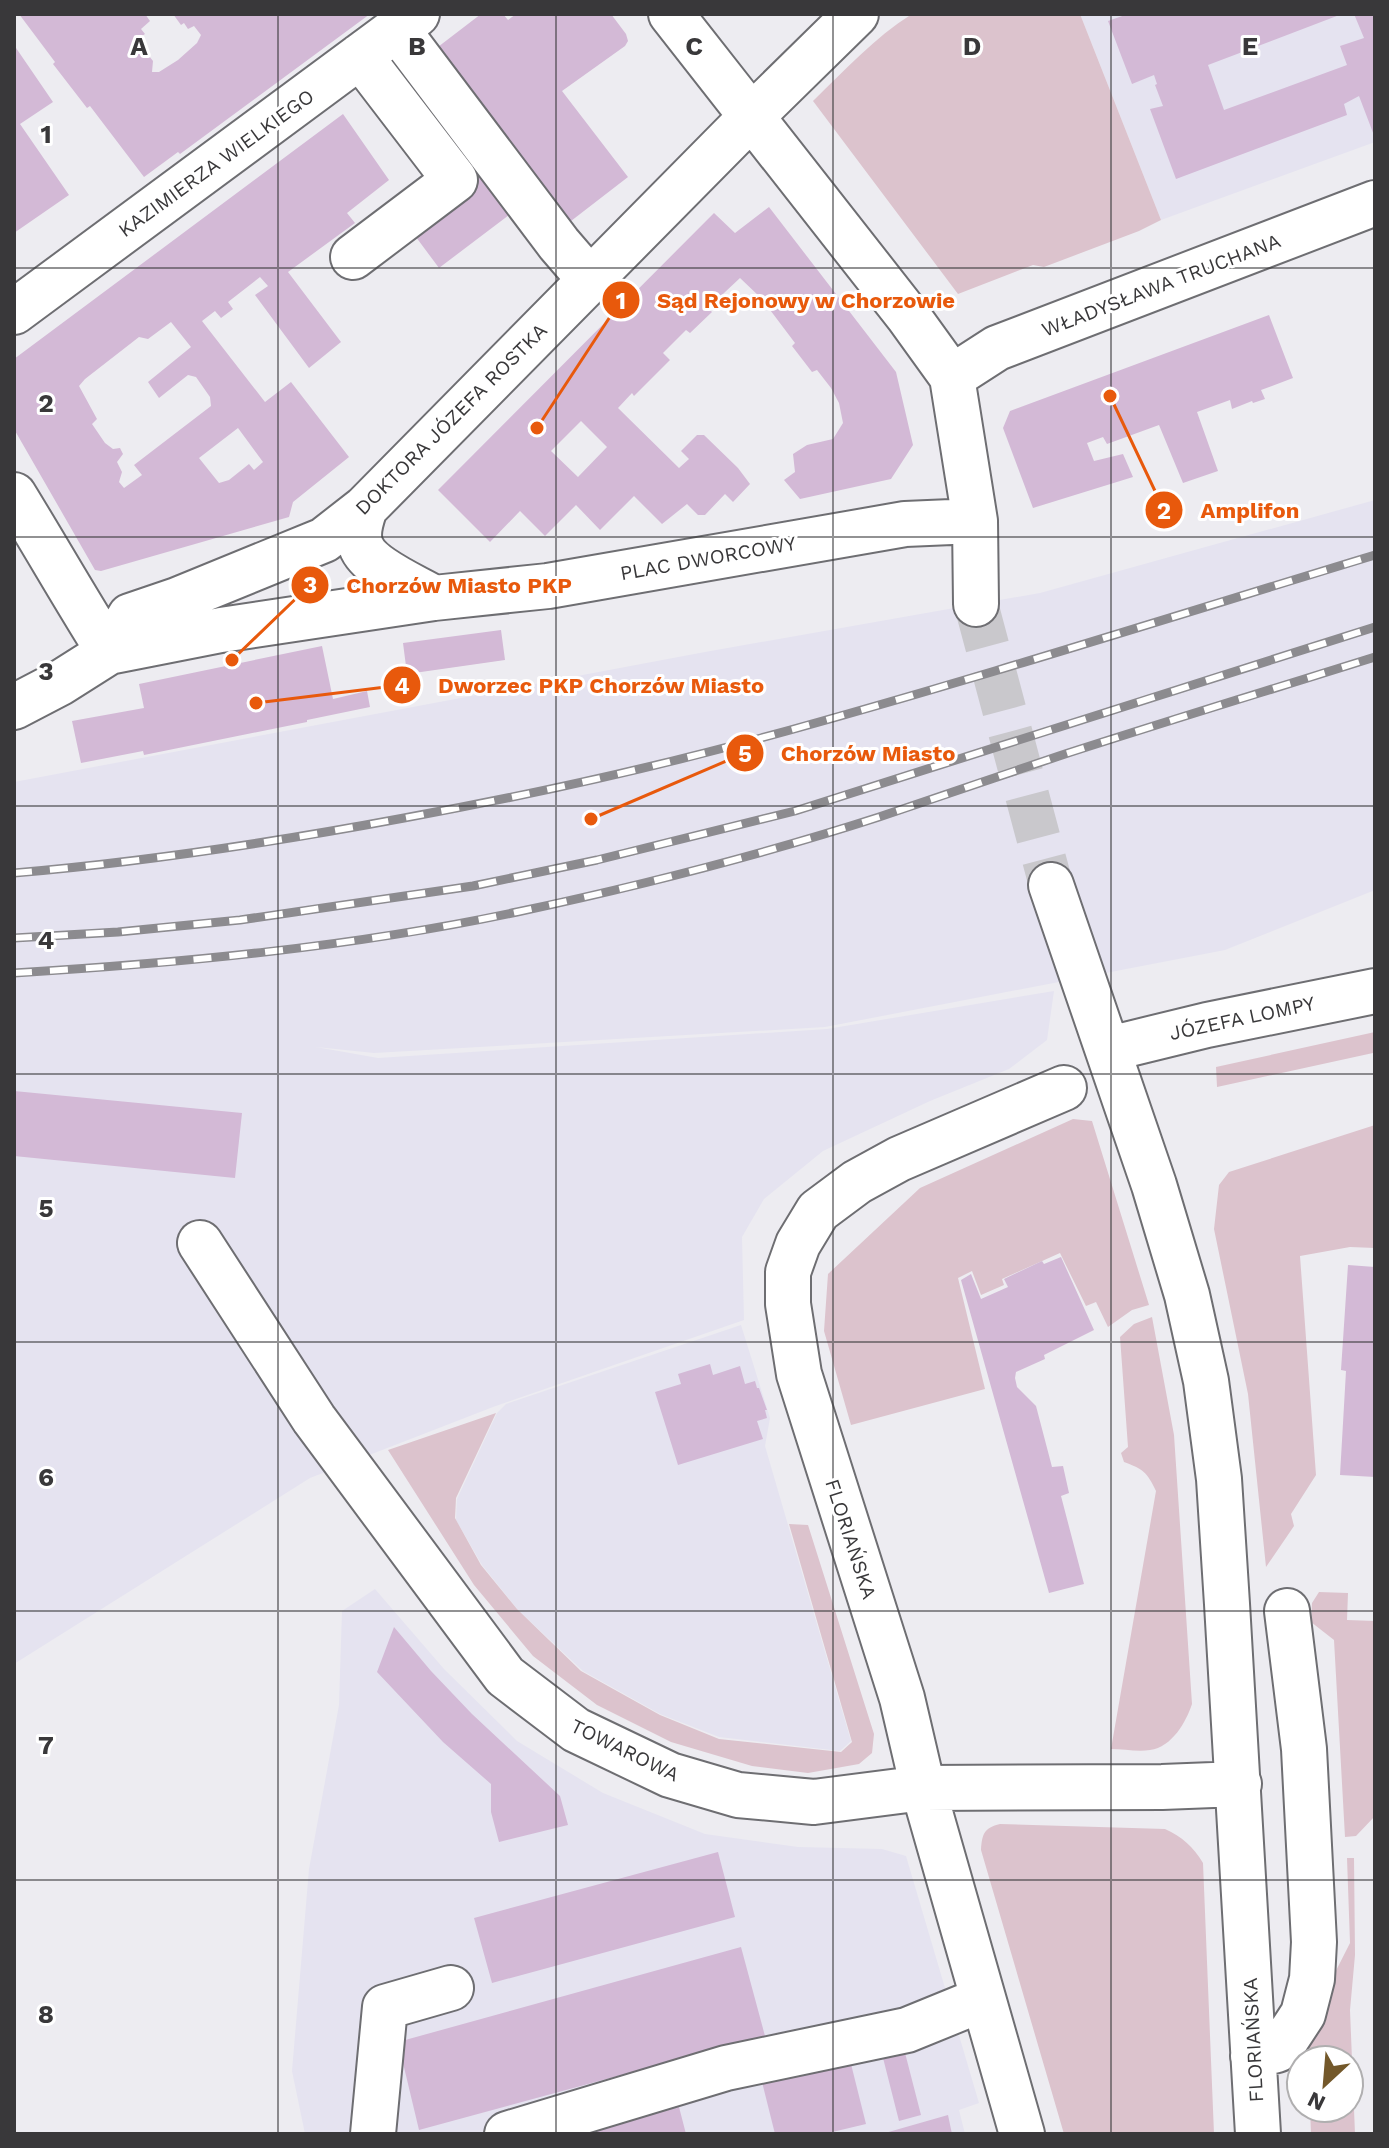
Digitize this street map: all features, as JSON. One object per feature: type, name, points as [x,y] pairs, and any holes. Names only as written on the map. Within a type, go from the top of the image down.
[{"type":"street","points":[[671,14],[908,316],[952,377],[975,521],[976,604]]},
{"type":"street","name":"DOKTORA JÓZEFA ROSTKA","points":[[109,652],[130,616],[324,540],[365,508],[856,14]]},
{"type":"street","points":[[407,22],[559,244],[590,280]]},
{"type":"street","name":"KAZIMIERZA WIELKIEGO","points":[[14,312],[407,22]]},
{"type":"street","points":[[353,257],[455,180],[360,56]]},
{"type":"street","name":"WŁADYSŁAWA TRUCHANA","points":[[952,377],[997,348],[1375,203]]},
{"type":"street","points":[[14,495],[109,652],[14,707]]},
{"type":"street","points":[[365,508],[359,528],[361,548],[383,569],[434,598]]},
{"type":"street","name":"PLAC DWORCOWY","points":[[109,652],[221,630],[434,598],[548,586],[905,524],[975,521]]},
{"type":"street","name":"FLORIAŃSKA","points":[[1051,885],[1154,1185],[1187,1295],[1206,1381],[1219,1479],[1258,2134]]},
{"type":"street","name":"JÓZEFA LOMPY","points":[[1109,1049],[1207,1025],[1375,991]]},
{"type":"street","name":"FLORIAŃSKA","points":[[1022,2134],[923,1788],[902,1698],[799,1374],[788,1304],[788,1272],[798,1244],[818,1211],[857,1182],[899,1159],[1064,1088]]},
{"type":"street","name":"TOWAROWA","points":[[200,1243],[314,1419],[505,1676],[576,1730],[670,1775],[738,1795],[814,1802],[923,1788],[1239,1784]]},
{"type":"street","points":[[1253,2056],[1277,2050],[1284,2043],[1303,2014],[1312,1979],[1314,1942],[1304,1749],[1287,1611]]},
{"type":"street","points":[[373,2134],[385,2007],[451,1988]]},
{"type":"street","points":[[507,2134],[726,2068],[907,2030],[983,1999]]},
{"type":"shaded area","points":[[912,14],[1080,14],[1161,220],[1044,267],[1033,265],[958,294],[813,101],[872,44]]},
{"type":"shaded area","points":[[1080,14],[1375,14],[1375,142],[1161,220]]},
{"type":"shaded area","points":[[1375,500],[1375,890],[1225,950],[825,1027],[374,1053],[316,1047],[378,1058],[827,1029],[1054,991],[1047,1040],[1009,1069],[930,1101],[823,1151],[764,1199],[742,1237],[744,1320],[493,1407],[310,1478],[14,1664],[14,782],[705,652],[1040,593]]},
{"type":"shaded area","points":[[1375,1032],[1375,1061],[1373,1053],[1217,1087],[1216,1067]]},
{"type":"shaded area","points":[[1073,1119],[1092,1121],[1149,1305],[1132,1310],[1108,1327],[1096,1302],[1086,1306],[1060,1253],[1002,1279],[1004,1285],[981,1295],[972,1271],[958,1278],[985,1389],[851,1425],[824,1331],[828,1274],[920,1188]]},
{"type":"shaded area","points":[[1375,1125],[1375,1248],[1350,1247],[1300,1256],[1316,1475],[1291,1514],[1294,1526],[1266,1567],[1248,1394],[1214,1229],[1219,1185],[1229,1172]]},
{"type":"shaded area","points":[[1152,1317],[1174,1435],[1192,1704],[1182,1726],[1171,1739],[1158,1748],[1145,1751],[1111,1749],[1156,1491],[1147,1475],[1124,1462],[1121,1453],[1128,1447],[1120,1337],[1134,1324]]},
{"type":"shaded area","points":[[741,1325],[770,1418],[765,1446],[851,1741],[840,1751],[719,1737],[660,1714],[583,1671],[518,1610],[482,1565],[456,1520],[457,1499],[497,1413],[506,1404]]},
{"type":"shaded area","points":[[496,1413],[456,1498],[455,1518],[481,1565],[517,1609],[581,1671],[660,1715],[719,1739],[841,1752],[852,1742],[789,1524],[808,1525],[874,1734],[872,1753],[859,1764],[808,1773],[752,1766],[671,1742],[597,1705],[533,1656],[474,1585],[388,1450]]},
{"type":"shaded area","points":[[375,1589],[444,1669],[517,1741],[603,1793],[705,1834],[798,1847],[882,1849],[906,1856],[979,2103],[959,2110],[965,2134],[305,2134],[292,2071],[309,1869],[339,1705],[342,1611]]},
{"type":"shaded area","points":[[1319,1592],[1348,1593],[1347,1620],[1375,1621],[1375,1816],[1356,1836],[1345,1837],[1334,1640],[1311,1622],[1312,1603]]},
{"type":"shaded area","points":[[1000,1824],[1165,1829],[1187,1843],[1199,1857],[1203,1863],[1214,2134],[1064,2134],[981,1850],[985,1832]]},
{"type":"shaded area","points":[[1347,1858],[1354,1858],[1351,2044],[1308,2044],[1307,2028],[1350,1943]]},
{"type":"shaded area","points":[[1311,2124],[1355,2124],[1355,2134],[1311,2134]]},
{"type":"building","points":[[19,14],[145,14],[150,21],[141,29],[145,34],[136,40],[153,61],[152,72],[159,72],[178,60],[197,43],[201,35],[194,26],[188,29],[184,23],[181,25],[173,14],[370,14],[180,154],[178,152],[144,177],[90,106],[87,108],[53,64],[55,62]]},
{"type":"building","points":[[481,14],[503,14],[508,20],[516,14],[611,14],[626,34],[628,41],[625,46],[562,91],[628,177],[571,221],[548,192],[543,196],[546,189],[454,77],[458,74],[445,55],[440,59],[434,50]]},
{"type":"building","points":[[1128,14],[1342,14],[1208,65],[1224,110],[1347,65],[1340,46],[1364,38],[1354,14],[1375,14],[1375,138],[1359,96],[1344,104],[1347,115],[1176,179],[1150,109],[1163,106],[1154,75],[1132,84],[1108,21]]},
{"type":"building","points":[[14,45],[53,102],[20,124],[69,195],[14,233]]},
{"type":"building","points":[[343,114],[389,180],[347,213],[355,223],[288,272],[341,342],[309,368],[255,295],[268,286],[260,277],[228,302],[233,309],[221,318],[215,311],[202,321],[265,402],[291,382],[349,457],[293,502],[289,517],[101,571],[95,570],[14,429],[14,359]],"holes":[[[171,322],[191,347],[148,382],[159,398],[188,375],[196,377],[210,397],[211,406],[134,465],[142,475],[124,488],[119,482],[122,472],[117,462],[123,454],[120,448],[113,449],[105,443],[92,424],[97,419],[79,386],[139,337],[148,339]],[[238,428],[263,462],[254,470],[249,464],[229,480],[219,483],[199,458]]]},
{"type":"building","points":[[480,177],[509,215],[439,268],[410,229]]},
{"type":"building","points":[[769,207],[896,372],[913,445],[891,479],[800,499],[784,480],[795,472],[793,454],[807,445],[833,439],[843,423],[839,403],[817,370],[812,372],[792,346],[795,343],[761,298],[740,278],[708,308],[712,312],[690,333],[686,330],[663,353],[670,360],[618,408],[679,468],[689,459],[681,451],[697,435],[704,435],[750,484],[733,502],[725,494],[705,515],[698,515],[687,504],[662,524],[634,496],[600,530],[576,505],[545,536],[520,511],[490,542],[438,490],[714,213],[735,233]],"holes":[[[581,421],[607,447],[578,477],[551,451]]]},
{"type":"building","points":[[1269,315],[1293,378],[1261,390],[1265,399],[1232,409],[1230,400],[1197,412],[1218,471],[1183,483],[1159,425],[1107,444],[1103,437],[1087,443],[1094,461],[1123,454],[1133,477],[1033,508],[1003,428],[1010,411]]},
{"type":"building","points":[[501,630],[505,660],[407,674],[403,643]]},
{"type":"building","points":[[322,646],[333,699],[367,691],[370,707],[144,755],[143,751],[81,763],[72,721],[144,708],[139,684]]},
{"type":"building","points":[[14,1091],[242,1113],[235,1178],[14,1156]]},
{"type":"building","points":[[1061,1257],[1094,1330],[1016,1372],[1015,1378],[1017,1387],[1036,1406],[1052,1467],[1063,1466],[1069,1493],[1061,1496],[1084,1584],[1049,1593],[961,1280],[971,1274],[981,1299],[1008,1287],[1004,1279],[1042,1261],[1044,1264]]},
{"type":"building","points":[[1348,1265],[1375,1267],[1375,1477],[1340,1475],[1346,1371],[1341,1370]]},
{"type":"building","points":[[710,1364],[713,1375],[740,1366],[745,1384],[755,1381],[767,1410],[767,1418],[757,1421],[763,1439],[678,1465],[655,1392],[681,1384],[678,1374]]},
{"type":"building","points":[[394,1627],[472,1714],[560,1796],[568,1825],[499,1842],[491,1812],[491,1784],[443,1742],[377,1672]]},
{"type":"building","points":[[718,1852],[735,1917],[492,1983],[474,1918]]},
{"type":"building","points":[[741,1947],[765,2036],[419,2130],[398,2042]]},
{"type":"building","points":[[903,2045],[921,2115],[899,2121],[881,2050]]},
{"type":"building","points":[[848,2052],[866,2124],[824,2134],[775,2134],[760,2074]]},
{"type":"building","points":[[679,2107],[686,2134],[586,2134],[586,2133]]},
{"type":"building","points":[[948,2115],[952,2134],[885,2134],[885,2133]]},
{"type":"tunnel","points":[[976,604],[1051,885]]},
{"type":"railway","points":[[14,873],[161,857],[307,835],[494,801],[628,772],[915,694],[1375,555]]},
{"type":"railway","points":[[14,938],[240,920],[473,886],[597,860],[795,811],[1375,627]]},
{"type":"railway","points":[[14,973],[203,959],[330,944],[455,924],[608,892],[835,831],[1059,756],[1375,657]]},
{"type":"place","name":"Amplifon","points":[[1110,396]]},
{"type":"place","name":"Sąd Rejonowy w Chorzowie","points":[[537,428]]},
{"type":"place","name":"Chorzów Miasto PKP","points":[[232,660]]},
{"type":"place","name":"Dworzec PKP Chorzów Miasto","points":[[256,703]]},
{"type":"place","name":"Chorzów Miasto","points":[[591,819]]}]
